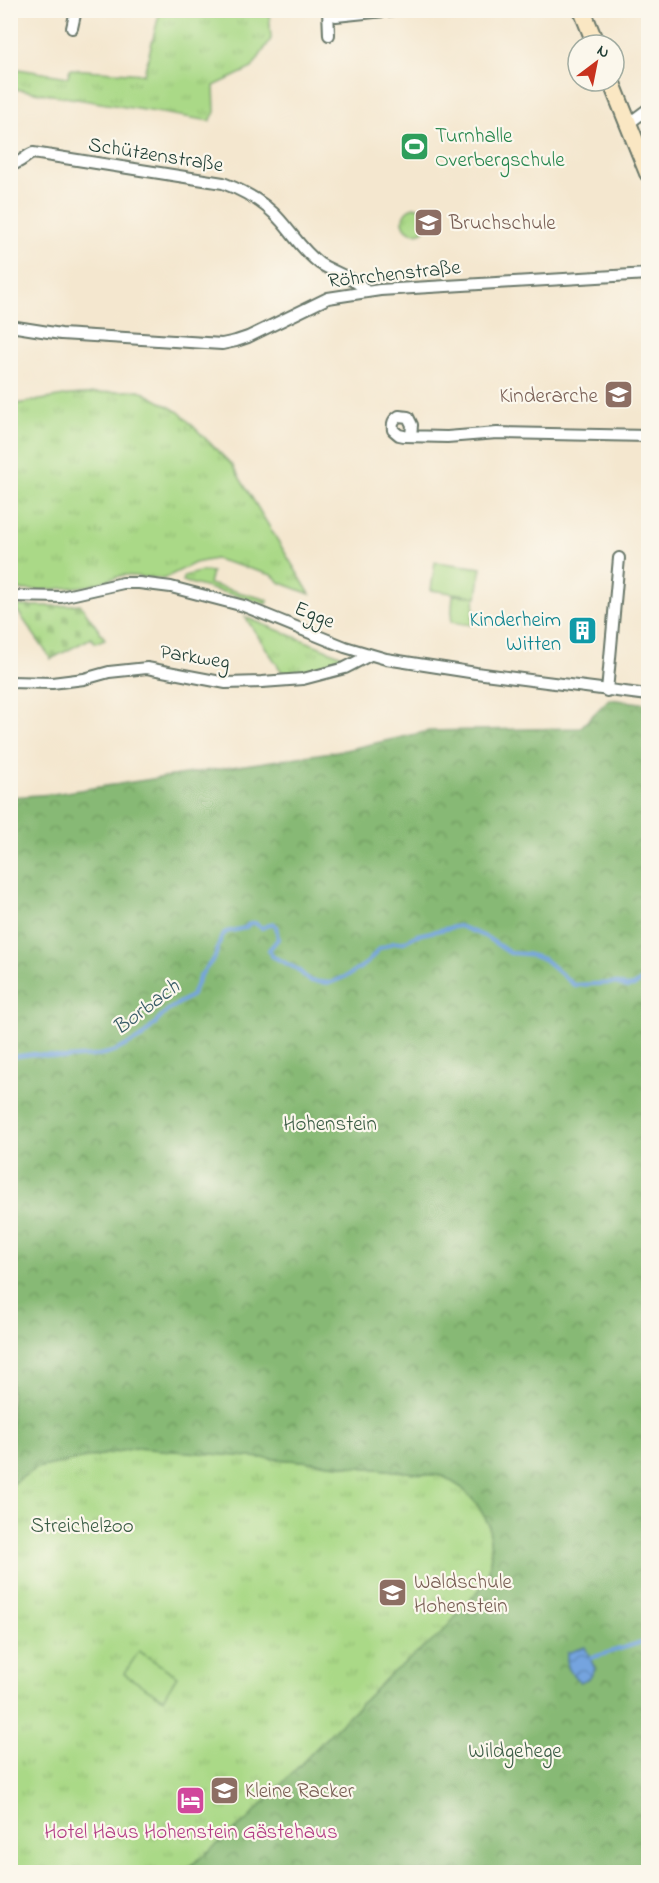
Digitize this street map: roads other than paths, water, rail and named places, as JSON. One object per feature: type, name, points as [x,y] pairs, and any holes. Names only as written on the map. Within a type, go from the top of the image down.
[{"type":"main road","points":[[582,10],[591,33]]},
{"type":"main road","points":[[616,93],[648,173]]},
{"type":"street","points":[[72,28],[76,10]]},
{"type":"street","points":[[329,35],[332,13],[394,10]]},
{"type":"street","points":[[628,124],[648,109]]},
{"type":"street","name":"Schützenstraße","points":[[10,165],[15,165],[33,153],[223,183],[248,194],[267,208],[282,222],[309,255],[338,274],[361,285],[366,292]]},
{"type":"street","points":[[328,298],[338,291],[340,283],[338,274]]},
{"type":"street","name":"Röhrchenstraße","points":[[10,326],[61,334],[222,344],[248,337],[328,298],[366,292],[648,274]]},
{"type":"street","points":[[411,436],[447,437],[497,433],[648,436]]},
{"type":"street","points":[[607,691],[620,558]]},
{"type":"street","name":"Egge","points":[[10,596],[61,597],[123,584],[139,583],[171,587],[244,606],[370,655],[429,666],[648,695]]},
{"type":"street","name":"Parkweg","points":[[10,682],[52,683],[84,679],[109,672],[147,668],[226,683],[303,679],[345,668],[370,655]]},
{"type":"water","points":[[585,1647],[595,1669],[590,1678],[580,1682],[569,1669],[567,1653]]},
{"type":"waterway","name":"Borbach","points":[[10,1057],[34,1054],[65,1058],[93,1056],[113,1052],[141,1038],[168,1010],[192,995],[200,976],[215,957],[221,938],[226,932],[245,928],[250,923],[255,923],[262,928],[273,923],[276,926],[278,939],[269,950],[272,956],[297,969],[310,981],[330,983],[349,975],[367,963],[379,949],[393,943],[404,942],[417,935],[459,926],[486,937],[510,953],[544,959],[574,985],[615,983],[627,987],[634,986],[648,976]]},
{"type":"waterway","points":[[591,1658],[642,1642]]},
{"type":"place","name":"Turnhalle Overbergschule","points":[[414,147]]},
{"type":"place","name":"Bruchschule","points":[[428,222]]},
{"type":"place","name":"Kinderarche","points":[[619,395]]},
{"type":"place","name":"Kinderheim Witten","points":[[582,631]]},
{"type":"place","name":"Waldschule Hohenstein","points":[[393,1593]]},
{"type":"place","name":"Kleine Racker","points":[[224,1790]]},
{"type":"place","name":"Hotel Haus Hohenstein Gästehaus","points":[[191,1800]]},
{"type":"park label","name":"Hohenstein","points":[[330,1123]]},
{"type":"park label","name":"Streichelzoo","points":[[82,1525]]},
{"type":"park label","name":"Wildgehege","points":[[515,1750]]}]
